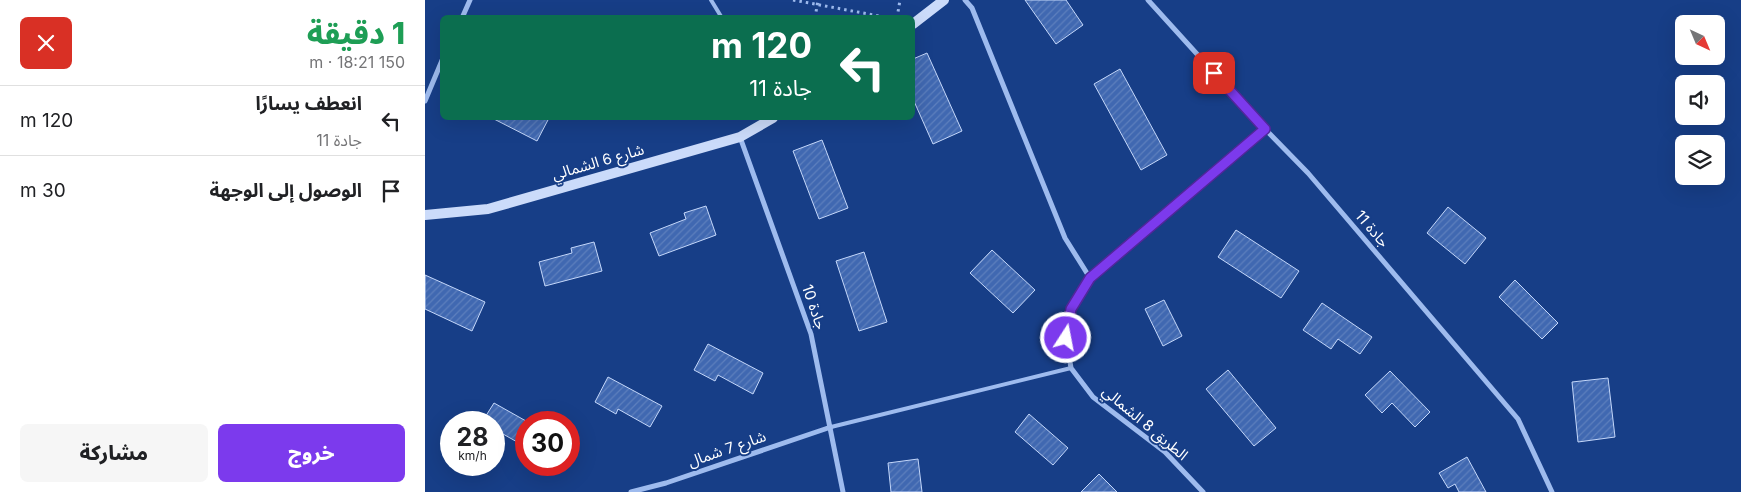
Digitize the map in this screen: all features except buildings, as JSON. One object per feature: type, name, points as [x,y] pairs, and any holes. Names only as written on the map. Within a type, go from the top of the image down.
[{"type":"street","points":[[463,15],[470,0]]},
{"type":"street","points":[[915,22],[944,0]]},
{"type":"street","points":[[965,0],[972,8],[1065,238],[1090,278]]},
{"type":"street","name":"جادة 11","points":[[1148,0],[1265,129],[1308,173],[1518,419],[1552,492]]},
{"type":"street","points":[[425,101],[440,65]]},
{"type":"street","name":"شارع 6 الشمالي","points":[[425,215],[488,209],[739,137],[769,120]]},
{"type":"street","name":"الطريق 8 الشمالي","points":[[1203,492],[1165,452],[1093,397],[1071,368],[1066,338],[1071,309],[1090,278],[1265,129]]},
{"type":"street","name":"جادة 10","points":[[739,137],[811,334],[843,492]]},
{"type":"street","name":"شارع 7 شمال","points":[[631,492],[666,483],[831,427]]},
{"type":"lane","points":[[711,0],[720,15]]},
{"type":"lane","points":[[831,427],[1071,368]]},
{"type":"path","points":[[793,0],[817,2],[876,15]]},
{"type":"path","points":[[898,15],[900,0]]},
{"type":"path","points":[[815,15],[817,2]]},
{"type":"route","points":[[1066,338],[1071,309],[1090,278],[1265,129],[1214,73]]}]
